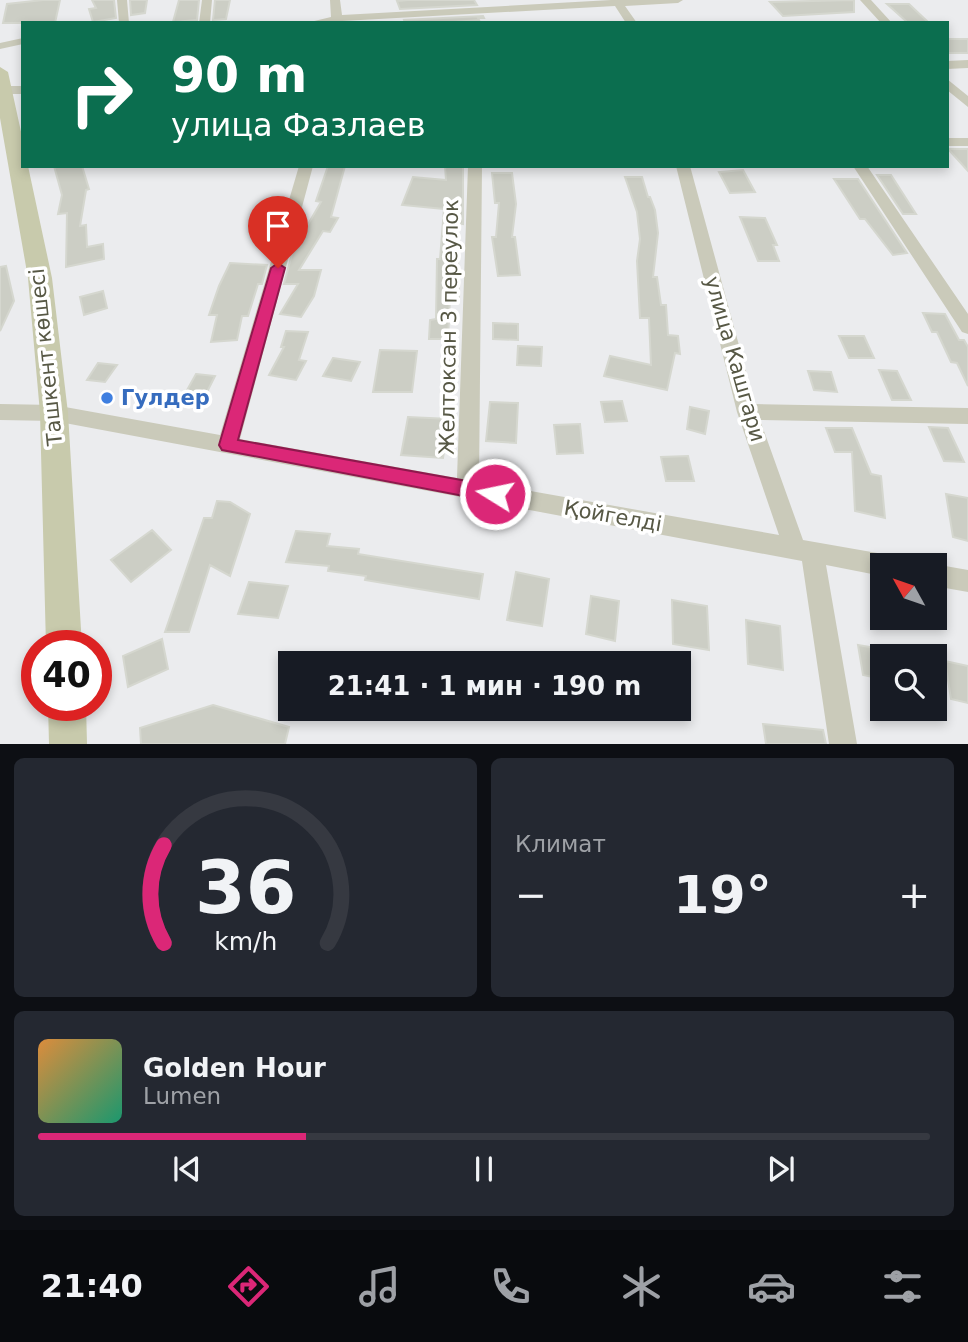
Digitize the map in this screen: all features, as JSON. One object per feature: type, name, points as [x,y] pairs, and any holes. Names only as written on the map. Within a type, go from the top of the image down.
[{"type":"main road","name":"Ташкент көшесі","points":[[7,86],[21,167]]},
{"type":"main road","name":"Ташкент көшесі","points":[[21,168],[40,278],[54,413],[63,630]]},
{"type":"main road","points":[[67,721],[68,744]]},
{"type":"street","points":[[122,0],[124,21]]},
{"type":"street","points":[[204,21],[207,0]]},
{"type":"street","points":[[335,0],[337,21],[356,16],[483,5],[678,0]]},
{"type":"street","points":[[865,0],[885,21]]},
{"type":"street","points":[[617,2],[631,21]]},
{"type":"street","points":[[0,46],[21,41]]},
{"type":"street","points":[[949,65],[968,64]]},
{"type":"street","points":[[949,85],[968,103]]},
{"type":"street","points":[[949,142],[968,142]]},
{"type":"street","points":[[228,445],[305,168]]},
{"type":"street","name":"Желтоксан 3 переулок","points":[[468,489],[475,168]]},
{"type":"street","name":"улица Кашгари","points":[[684,168],[747,412],[803,550],[843,744]]},
{"type":"street","points":[[861,168],[968,328]]},
{"type":"street","name":"Қойгелді","points":[[0,412],[54,413],[870,563]]},
{"type":"street","points":[[747,412],[968,416]]},
{"type":"street","points":[[947,577],[968,581]]},
{"type":"building","points":[[60,0],[55,21],[3,23],[7,4]]},
{"type":"building","points":[[92,0],[114,0],[116,18],[93,21],[89,9],[96,8]]},
{"type":"building","points":[[130,0],[147,0],[145,13],[131,15]]},
{"type":"building","points":[[179,0],[199,0],[197,20],[173,21]]},
{"type":"building","points":[[215,0],[230,0],[226,19],[213,20]]},
{"type":"building","points":[[474,0],[477,5],[400,9],[397,1]]},
{"type":"building","points":[[854,0],[854,12],[783,16],[770,2]]},
{"type":"building","points":[[887,4],[909,4],[927,21],[906,21]]},
{"type":"building","points":[[483,16],[484,18],[466,21],[404,20]]},
{"type":"building","points":[[949,39],[968,39],[968,53],[949,53]]},
{"type":"building","points":[[949,149],[968,149],[968,171],[949,150]]},
{"type":"building","points":[[55,168],[83,168],[89,189],[86,190],[80,226],[86,225],[87,247],[103,244],[104,259],[66,267],[67,213],[58,214],[62,195]]},
{"type":"building","points":[[327,168],[344,168],[331,217],[338,218],[330,232],[323,231],[299,270],[321,270],[314,296],[301,317],[280,314],[298,284],[284,284],[293,250],[321,202],[316,201]]},
{"type":"building","points":[[445,168],[463,168],[463,224],[457,223],[459,297],[450,297],[448,339],[429,339],[430,320],[436,319],[437,259],[440,259],[444,209],[402,205],[413,177],[446,180]]},
{"type":"building","points":[[743,170],[755,192],[730,193],[719,172]]},
{"type":"building","points":[[492,173],[512,173],[516,204],[512,237],[515,237],[520,275],[498,276],[492,237],[496,237],[499,203],[495,203]]},
{"type":"building","points":[[877,175],[891,175],[916,214],[903,214]]},
{"type":"building","points":[[625,177],[642,177],[655,210],[658,233],[653,277],[657,277],[661,305],[666,305],[668,335],[678,336],[680,354],[675,353],[667,390],[604,376],[610,356],[651,365],[649,318],[640,318],[637,261],[640,239],[637,212]]},
{"type":"building","points":[[834,179],[858,179],[907,253],[893,255],[865,219],[860,219]]},
{"type":"building","points":[[740,217],[765,218],[777,245],[773,245],[779,261],[758,261]]},
{"type":"building","points":[[230,263],[267,265],[248,316],[242,316],[237,340],[211,342],[217,315],[209,315]]},
{"type":"building","points":[[6,266],[14,301],[0,331],[0,267]]},
{"type":"building","points":[[103,291],[107,308],[84,315],[80,297]]},
{"type":"building","points":[[923,313],[945,314],[959,340],[964,340],[968,347],[968,386],[957,363],[951,362],[937,332],[932,332]]},
{"type":"building","points":[[493,323],[518,324],[518,340],[493,339]]},
{"type":"building","points":[[286,331],[308,332],[299,360],[306,361],[296,380],[269,375],[284,347],[281,347]]},
{"type":"building","points":[[839,336],[864,336],[874,358],[849,358]]},
{"type":"building","points":[[518,346],[542,347],[541,366],[517,365]]},
{"type":"building","points":[[380,350],[417,351],[412,392],[373,392]]},
{"type":"building","points":[[333,358],[360,362],[351,381],[323,376]]},
{"type":"building","points":[[98,363],[117,365],[105,382],[87,380]]},
{"type":"building","points":[[879,370],[897,371],[911,400],[892,400]]},
{"type":"building","points":[[808,371],[831,372],[837,392],[814,390]]},
{"type":"building","points":[[196,374],[215,376],[206,394],[186,392]]},
{"type":"building","points":[[622,401],[627,421],[605,422],[601,402]]},
{"type":"building","points":[[490,402],[518,403],[516,443],[486,441]]},
{"type":"building","points":[[690,407],[709,411],[705,434],[687,429]]},
{"type":"building","points":[[408,417],[449,419],[443,458],[401,455]]},
{"type":"building","points":[[580,424],[583,453],[557,454],[554,425]]},
{"type":"building","points":[[929,427],[948,428],[964,462],[944,461]]},
{"type":"building","points":[[826,428],[852,428],[871,474],[881,476],[885,518],[855,511],[852,452],[835,452]]},
{"type":"building","points":[[688,456],[694,481],[666,481],[661,457]]},
{"type":"building","points":[[946,494],[968,498],[968,541],[953,537]]},
{"type":"building","points":[[217,501],[230,502],[250,514],[230,576],[210,565],[189,632],[165,632],[204,518],[212,518]]},
{"type":"building","points":[[152,530],[171,550],[131,582],[111,560]]},
{"type":"building","points":[[296,531],[330,534],[327,546],[359,549],[358,554],[483,574],[479,599],[365,580],[366,576],[328,571],[329,566],[286,562]]},
{"type":"building","points":[[516,572],[549,579],[542,626],[507,620]]},
{"type":"building","points":[[249,582],[288,586],[278,618],[238,614]]},
{"type":"building","points":[[591,596],[619,601],[615,641],[586,634]]},
{"type":"building","points":[[672,600],[707,606],[709,650],[673,644]]},
{"type":"building","points":[[746,620],[780,626],[783,670],[748,664]]},
{"type":"building","points":[[162,639],[168,669],[128,687],[123,656]]},
{"type":"building","points":[[858,645],[870,647],[870,676],[863,675]]},
{"type":"building","points":[[947,661],[968,666],[968,703],[951,699]]},
{"type":"building","points":[[213,705],[289,727],[285,744],[141,744],[140,728]]},
{"type":"building","points":[[763,724],[823,730],[826,744],[766,744]]},
{"type":"place","name":"Гулдер","points":[[107,398]]},
{"type":"route","points":[[278,268],[228,445],[495,494]]}]
